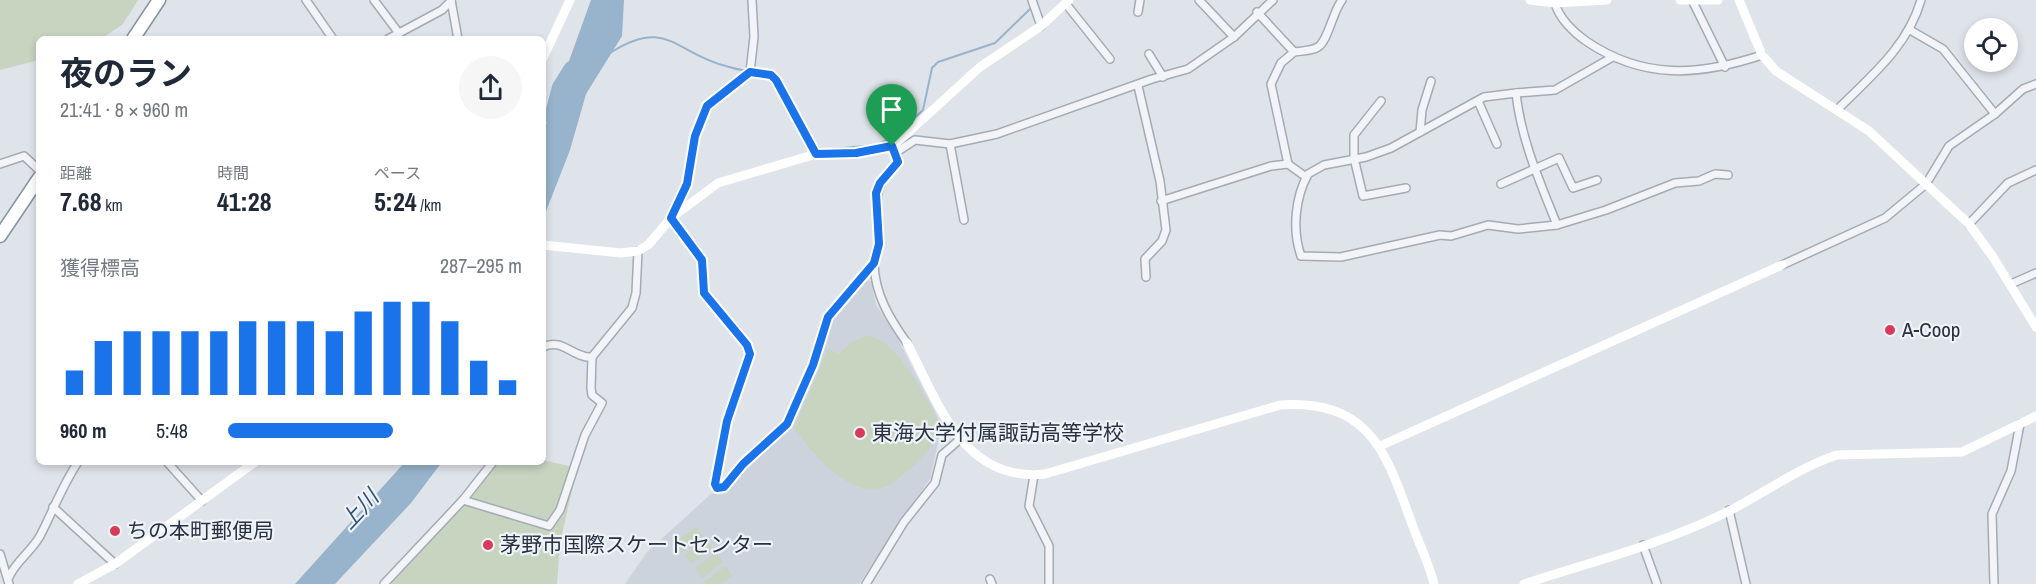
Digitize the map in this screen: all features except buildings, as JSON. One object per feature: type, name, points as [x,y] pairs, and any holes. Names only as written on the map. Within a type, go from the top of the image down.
[{"type":"highway","points":[[135,36],[159,0]]},
{"type":"highway","points":[[0,236],[36,182]]},
{"type":"street","points":[[306,0],[331,36]]},
{"type":"street","points":[[375,0],[398,32]]},
{"type":"street","points":[[392,36],[442,10],[451,0]]},
{"type":"street","points":[[451,0],[457,36]]},
{"type":"street","points":[[546,52],[570,0]]},
{"type":"street","points":[[671,218],[687,184],[695,136],[707,106],[750,70],[754,37],[752,0]]},
{"type":"street","points":[[1032,0],[1039,21]]},
{"type":"street","points":[[1138,12],[1140,0]]},
{"type":"street","points":[[1199,0],[1234,37]]},
{"type":"street","points":[[1258,0],[1265,7]]},
{"type":"street","points":[[546,245],[621,253],[638,251],[648,245],[671,218],[718,183],[816,154],[894,149],[920,139],[950,144],[1031,124],[1188,69],[1234,37],[1257,12],[1273,0]]},
{"type":"street","points":[[1306,177],[1288,164],[1271,84],[1281,63],[1294,52],[1318,47],[1324,40],[1342,0]]},
{"type":"street","points":[[1530,0],[1554,3],[1607,0]]},
{"type":"street","points":[[1719,0],[1686,1],[1725,68]]},
{"type":"street","points":[[1739,0],[1762,55],[1776,71],[1869,131],[1969,224],[2011,284],[2036,327]]},
{"type":"street","points":[[1838,109],[1894,53],[1910,30],[1920,0]]},
{"type":"street","points":[[894,149],[980,67],[1067,2],[1110,59]]},
{"type":"street","points":[[1554,3],[1557,11],[1578,35],[1611,58],[1671,72],[1725,68],[1762,55]]},
{"type":"street","points":[[1257,12],[1294,52]]},
{"type":"street","points":[[1910,30],[1943,50],[1995,114]]},
{"type":"street","points":[[1149,54],[1163,77]]},
{"type":"street","points":[[1611,58],[1555,90],[1484,97],[1391,148],[1366,157],[1318,167],[1306,177],[1298,203],[1296,232],[1301,256],[1341,257],[1440,235],[1452,236],[1488,225],[1518,229],[1557,225],[1606,210],[1675,183],[1698,181],[1715,174],[1728,175]]},
{"type":"street","points":[[750,70],[771,75],[776,80],[816,154]]},
{"type":"street","points":[[1420,132],[1422,110],[1431,81]]},
{"type":"street","points":[[1380,446],[1885,218],[1926,184],[1949,146],[1995,114],[2023,89],[2036,84]]},
{"type":"street","points":[[1138,86],[1160,181],[1166,230],[1162,241],[1145,259],[1146,277]]},
{"type":"street","points":[[1516,93],[1519,122],[1557,225]]},
{"type":"street","points":[[1381,101],[1354,135],[1354,158],[1363,196],[1406,188]]},
{"type":"street","points":[[1478,101],[1497,144]]},
{"type":"street","points":[[950,144],[964,220]]},
{"type":"street","points":[[894,149],[898,162],[880,183],[876,193],[879,244],[874,263],[881,300],[959,440],[983,461],[1010,472],[1034,475],[1062,469],[1280,405],[1311,405],[1329,408],[1358,423],[1380,446],[1398,482],[1434,584]]},
{"type":"street","points":[[0,164],[24,156],[36,167]]},
{"type":"street","points":[[1501,184],[1559,159],[1573,188],[1597,180]]},
{"type":"street","points":[[1161,201],[1237,176],[1288,164]]},
{"type":"street","points":[[1969,224],[2008,183],[2036,170]]},
{"type":"street","points":[[671,218],[702,260],[704,293],[747,345],[750,354],[720,448],[715,484],[717,488],[724,487],[743,464],[787,424],[813,365],[828,317],[874,263]]},
{"type":"street","points":[[463,500],[549,526],[560,510],[585,435],[602,403],[592,395],[592,357],[632,308],[636,293],[638,251]]},
{"type":"street","points":[[2011,284],[2036,273]]},
{"type":"street","points":[[546,346],[559,344],[585,358],[592,357]]},
{"type":"street","points":[[1524,584],[1643,545],[1729,510],[1818,461],[1837,455],[1938,455],[1962,452],[2036,416]]},
{"type":"street","points":[[1994,584],[1992,514],[2011,471],[2020,424]]},
{"type":"street","points":[[866,584],[904,522],[935,483],[942,455],[959,440]]},
{"type":"street","points":[[9,581],[16,565],[39,539],[53,507],[76,465]]},
{"type":"street","points":[[170,465],[201,501]]},
{"type":"street","points":[[78,584],[115,564],[251,465]]},
{"type":"street","points":[[384,584],[463,500],[491,465]]},
{"type":"street","points":[[1034,475],[1029,506],[1049,546],[1049,584]]},
{"type":"street","points":[[53,507],[115,564]]},
{"type":"street","points":[[1729,510],[1746,584]]},
{"type":"street","points":[[1643,545],[1657,584]]},
{"type":"street","points":[[0,554],[9,581]]},
{"type":"shaded area","name":"東海大学付属諏訪高等学校","points":[[865,280],[871,281],[876,305],[897,337],[942,425],[930,479],[859,584],[625,584],[647,552],[712,493],[747,455],[793,423],[834,318]]},
{"type":"green space","points":[[0,0],[138,0],[123,24],[105,36],[36,36],[36,61],[0,70]]},
{"type":"green space","points":[[865,336],[876,338],[888,345],[898,356],[918,384],[939,423],[933,443],[921,459],[887,486],[873,489],[860,487],[834,472],[822,462],[794,429],[828,349],[839,354],[850,343]]},
{"type":"green space","points":[[546,461],[577,468],[560,543],[557,584],[391,584],[473,495],[496,465],[546,465]]},
{"type":"green space","points":[[696,527],[703,536],[682,552],[675,542]]},
{"type":"green space","points":[[706,539],[713,548],[691,564],[684,555]]},
{"type":"green space","points":[[716,553],[723,562],[702,578],[695,568]]},
{"type":"green space","points":[[726,566],[733,576],[721,584],[704,582]]},
{"type":"water","points":[[591,0],[624,0],[622,36],[586,94],[570,150],[546,211],[546,125]]},
{"type":"water","points":[[402,465],[440,465],[411,503],[335,584],[295,584]]},
{"type":"waterway","points":[[832,149],[876,145],[894,137],[923,110],[932,68],[938,62],[995,43],[1032,7]]},
{"type":"waterway","points":[[610,53],[629,42],[645,38],[659,38],[671,41],[709,60],[748,70]]},
{"type":"waterway","name":"上川","points":[[551,117],[559,87],[571,68]]},
{"type":"waterway","points":[[754,70],[773,72],[778,78]]},
{"type":"waterway","points":[[811,138],[820,150]]},
{"type":"place","name":"A-Coop","points":[[1890,330]]},
{"type":"place","name":"東海大学付属諏訪高等学校","points":[[860,433]]},
{"type":"place","name":"ちの本町郵便局","points":[[115,531]]},
{"type":"place","name":"茅野市国際スケートセンター","points":[[488,545]]},
{"type":"route","points":[[750,72],[771,75],[776,80],[816,154],[856,153],[892,146],[898,162],[880,183],[876,193],[879,244],[874,263],[828,317],[813,365],[787,424],[743,464],[724,487],[717,488],[715,484],[720,448],[750,354],[747,345],[704,293],[702,260],[671,218],[687,184],[691,171],[695,136],[707,106],[750,72]]}]
